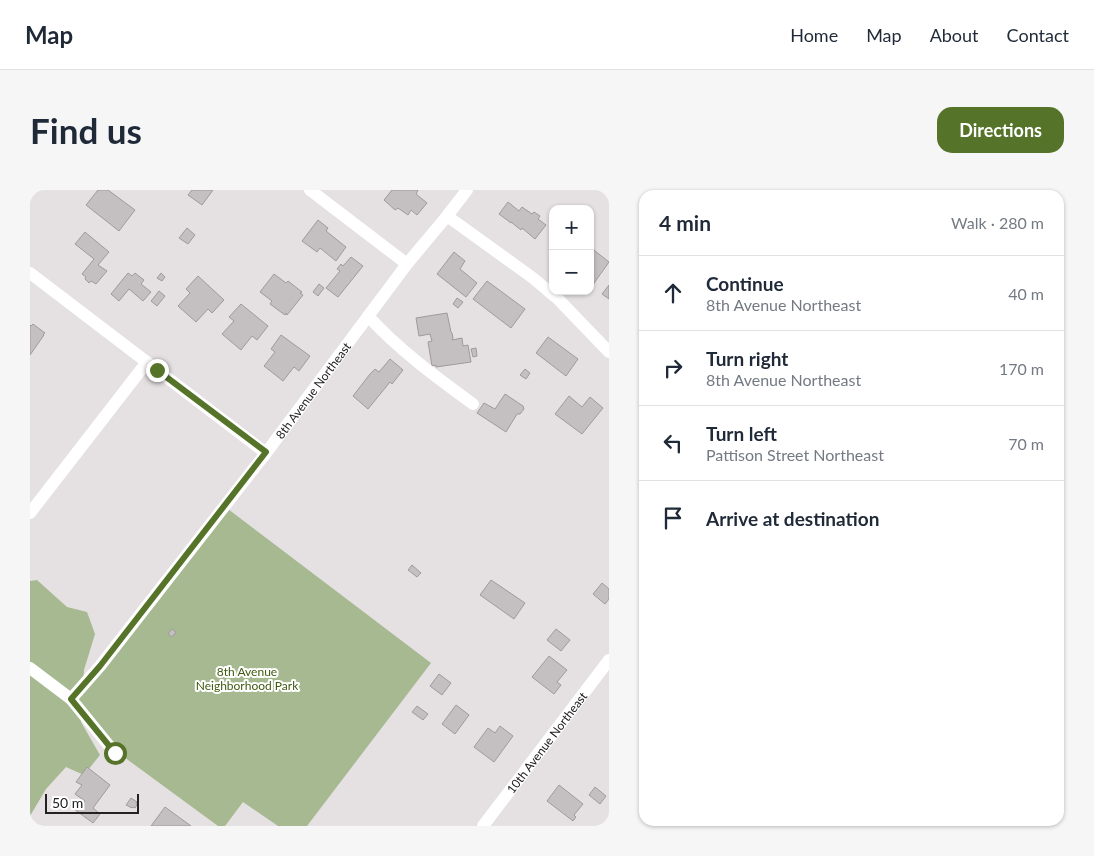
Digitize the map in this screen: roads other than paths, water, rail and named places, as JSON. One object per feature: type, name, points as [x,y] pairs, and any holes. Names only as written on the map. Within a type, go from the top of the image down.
[{"type":"street","points":[[310,190],[407,264]]},
{"type":"street","name":"8th Avenue Northeast","points":[[71,699],[100,666],[266,452],[407,264],[467,190]]},
{"type":"street","points":[[447,216],[533,278],[559,300],[609,352]]},
{"type":"street","points":[[30,274],[266,452]]},
{"type":"street","points":[[368,316],[403,351],[473,404]]},
{"type":"street","points":[[30,513],[147,362]]},
{"type":"street","name":"10th Avenue Northeast","points":[[483,826],[609,660]]},
{"type":"street","points":[[30,668],[71,699],[115,753]]},
{"type":"park label","name":"8th Avenue Neighborhood Park","points":[[247,678]]}]
